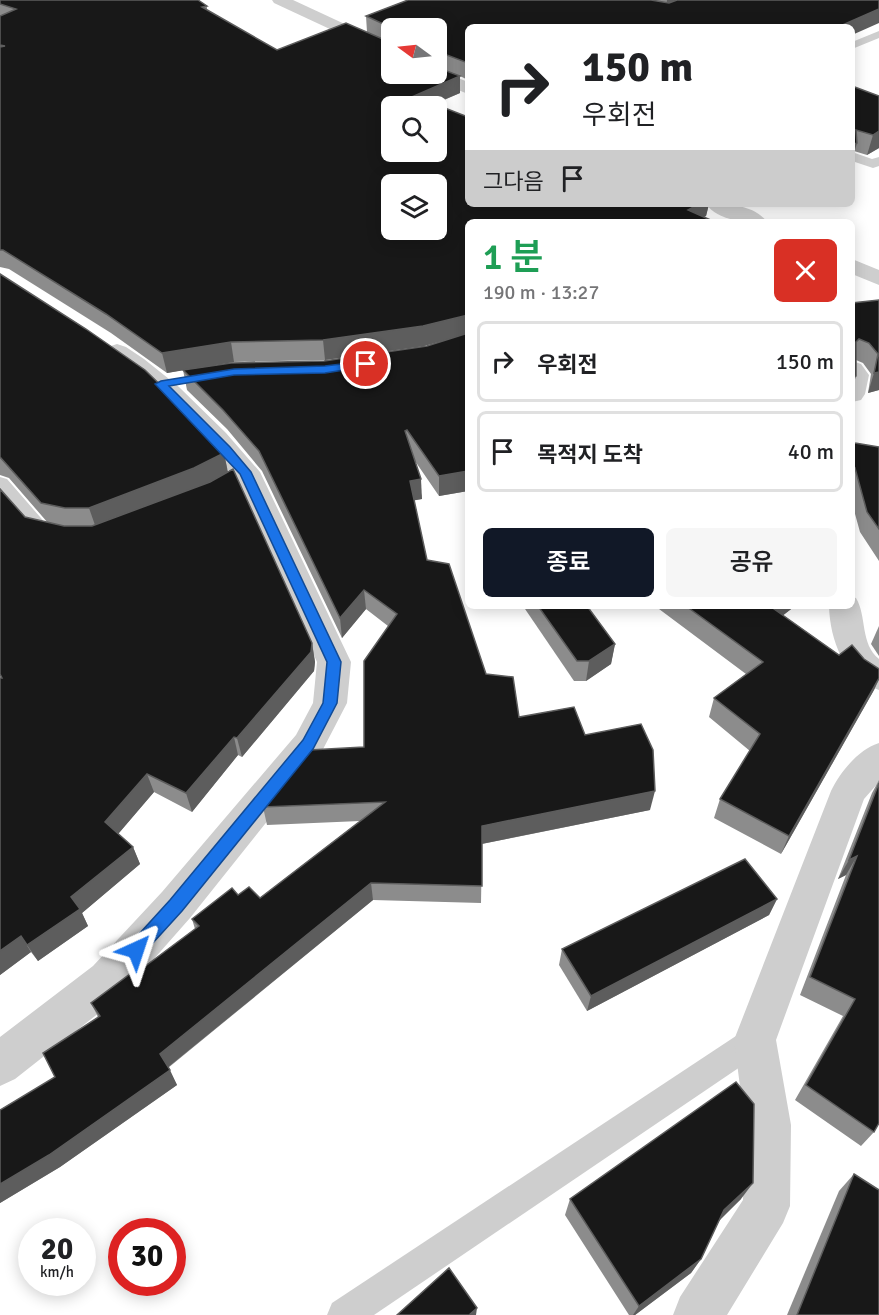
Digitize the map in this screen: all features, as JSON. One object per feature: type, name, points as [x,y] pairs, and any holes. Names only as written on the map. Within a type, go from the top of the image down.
[{"type":"street","points":[[280,0],[381,48]]},
{"type":"street","points":[[447,79],[465,88]]},
{"type":"street","points":[[724,207],[750,219]]},
{"type":"street","points":[[855,267],[879,278]]},
{"type":"street","points":[[0,1064],[108,980],[161,922],[308,745],[330,703],[334,662],[236,478],[226,449],[176,381],[90,334]]},
{"type":"street","points":[[845,609],[846,627],[861,663],[879,677]]},
{"type":"street","points":[[698,1315],[766,1206],[768,1125],[755,1040],[849,791],[879,757]]},
{"type":"lane","points":[[855,45],[879,33]]},
{"type":"lane","points":[[855,157],[873,164],[879,161]]},
{"type":"lane","points":[[0,483],[40,530],[71,537]]},
{"type":"lane","points":[[344,1315],[755,1040]]},
{"type":"building","points":[[0,0],[198,0],[207,6],[202,7],[277,50],[346,23],[381,38],[381,84],[442,84],[414,96],[381,96],[381,162],[447,162],[447,109],[465,116],[465,207],[694,207],[688,210],[708,219],[465,219],[465,316],[423,326],[323,340],[231,342],[162,353],[106,314],[0,250],[0,47],[5,46],[0,45],[0,16],[16,9],[0,4]]},
{"type":"building","points":[[408,0],[651,0],[669,3],[677,0],[879,0],[879,9],[845,24],[465,24],[465,62],[447,55],[447,18],[381,18],[381,23],[366,16]]},
{"type":"building","points":[[447,71],[460,76],[447,82]]},
{"type":"building","points":[[855,87],[879,96],[879,131],[873,135],[856,130],[857,143],[855,144]]},
{"type":"building","points":[[0,274],[145,370],[178,402],[224,453],[194,468],[89,508],[65,508],[41,503],[0,457]]},
{"type":"building","points":[[879,300],[879,372],[874,373],[878,354],[869,343],[859,339],[856,342],[855,376],[855,303]]},
{"type":"building","points":[[465,334],[465,472],[439,476],[407,430],[405,431],[421,479],[410,481],[427,560],[449,564],[486,674],[513,677],[519,717],[574,707],[585,735],[641,724],[653,750],[655,791],[482,826],[482,886],[371,883],[160,1054],[170,1070],[49,1155],[0,1184],[0,1110],[55,1077],[43,1053],[100,1016],[91,1003],[199,926],[192,919],[232,888],[238,895],[249,887],[260,898],[385,802],[263,807],[309,750],[364,747],[364,661],[397,614],[364,590],[340,618],[259,451],[223,410],[183,370],[231,363],[324,361],[427,346]]},
{"type":"building","points":[[855,443],[879,447],[879,529],[867,512],[855,468]]},
{"type":"building","points":[[233,469],[312,643],[311,652],[186,793],[147,774],[105,822],[133,847],[71,897],[80,909],[27,945],[21,936],[0,951],[0,678],[2,678],[0,674],[0,489],[25,517],[64,526],[92,526],[210,482]]},
{"type":"building","points":[[540,609],[589,609],[615,644],[589,661],[577,661]]},
{"type":"building","points":[[690,609],[774,609],[839,655],[852,645],[864,659],[879,669],[879,678],[789,836],[720,799],[760,734],[714,698],[763,662]]},
{"type":"building","points":[[879,783],[879,1123],[874,1132],[806,1085],[855,999],[810,977],[857,856],[849,860]]},
{"type":"building","points":[[745,859],[777,899],[591,996],[562,949]]},
{"type":"building","points":[[736,1082],[754,1104],[753,1183],[724,1210],[701,1259],[639,1306],[570,1199]]},
{"type":"building","points":[[854,1174],[879,1190],[879,1315],[797,1315]]},
{"type":"building","points":[[449,1268],[477,1308],[469,1315],[397,1315]]},
{"type":"route","points":[[136,950],[176,906],[308,745],[330,703],[334,662],[274,538],[246,472],[161,384],[234,372],[325,370],[366,364]]}]
